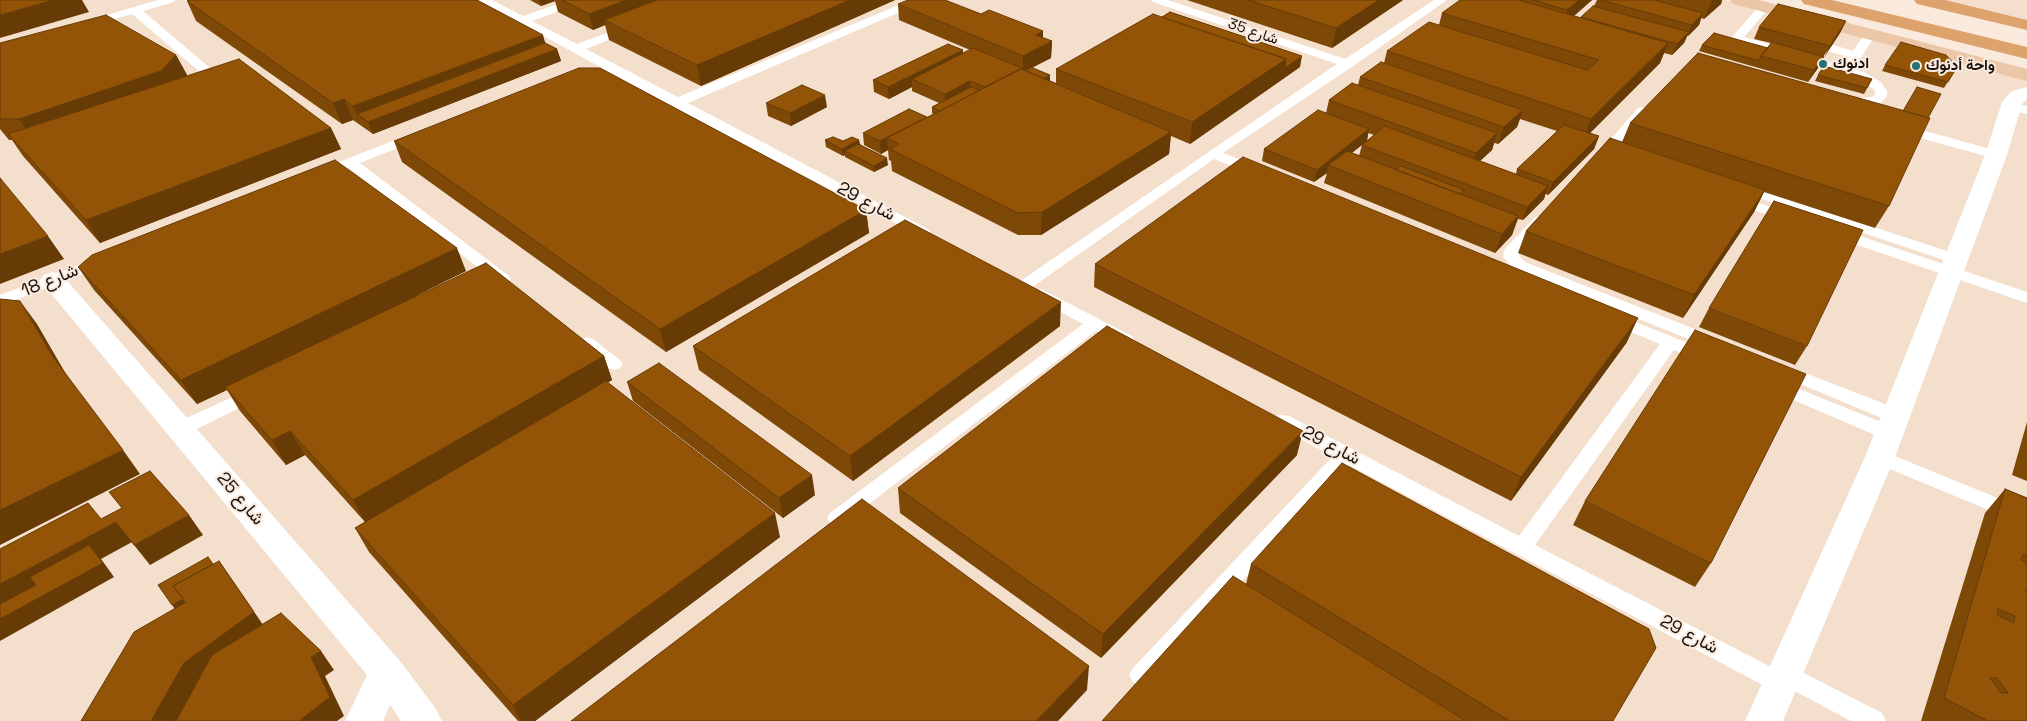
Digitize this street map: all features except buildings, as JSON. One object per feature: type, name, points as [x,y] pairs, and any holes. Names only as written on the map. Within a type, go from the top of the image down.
[{"type":"highway","points":[[1810,0],[2027,54]]},
{"type":"highway","points":[[1923,0],[2027,24]]},
{"type":"main road","points":[[1739,0],[2027,75]]},
{"type":"street","points":[[1764,721],[1888,435],[1996,155],[2022,103]]},
{"type":"street","name":"شارع 25","points":[[53,280],[387,672],[423,721]]},
{"type":"street","points":[[364,721],[387,672]]},
{"type":"lane","points":[[77,27],[170,0]]},
{"type":"lane","points":[[489,3],[512,0]]},
{"type":"lane","points":[[522,20],[580,0]]},
{"type":"lane","name":"شارع 35","points":[[1157,0],[1348,64]]},
{"type":"lane","points":[[1025,285],[1213,154],[1441,0]]},
{"type":"lane","name":"شارع 29","points":[[489,3],[938,240]]},
{"type":"lane","points":[[676,103],[910,4]]},
{"type":"lane","points":[[1764,6],[1734,42],[1870,80],[1877,85],[1881,91],[1881,96],[1868,102],[1836,104],[1863,117]]},
{"type":"lane","points":[[134,10],[212,76]]},
{"type":"lane","points":[[570,46],[637,20]]},
{"type":"lane","points":[[1748,26],[1760,29]]},
{"type":"lane","points":[[1844,74],[1870,34]]},
{"type":"lane","points":[[1830,48],[1856,55]]},
{"type":"lane","points":[[584,69],[602,62]]},
{"type":"lane","points":[[1606,157],[1644,162],[1616,142],[1655,98]]},
{"type":"lane","points":[[1892,125],[1996,155]]},
{"type":"lane","points":[[304,180],[431,130]]},
{"type":"lane","points":[[1213,154],[1268,176]]},
{"type":"lane","points":[[350,162],[515,288]]},
{"type":"lane","points":[[1724,189],[1953,266],[2027,298]]},
{"type":"lane","points":[[1550,208],[1512,250],[1511,257],[1519,265],[1729,349]]},
{"type":"lane","name":"شارع 18","points":[[0,301],[118,254]]},
{"type":"lane","points":[[1506,274],[1716,361]]},
{"type":"lane","points":[[482,285],[499,276]]},
{"type":"lane","points":[[1007,276],[1139,346]]},
{"type":"lane","points":[[837,518],[1095,323]]},
{"type":"lane","points":[[576,334],[614,364]]},
{"type":"lane","points":[[1522,547],[1670,342]]},
{"type":"lane","points":[[1766,364],[2027,518]]},
{"type":"lane","points":[[1762,380],[1888,435]]},
{"type":"lane","points":[[180,429],[269,386]]},
{"type":"lane","name":"شارع 29","points":[[1268,414],[1522,547],[1782,678],[1874,721]]},
{"type":"lane","points":[[1141,675],[1346,455]]},
{"type":"shaded area","points":[[0,0],[1724,0],[2027,79],[2027,721],[0,721]]},
{"type":"shaded area","points":[[1939,0],[2027,0],[2027,21]]},
{"type":"place","name":"ادنوك","points":[[1823,64]]},
{"type":"place","name":"واحة أدنوك","points":[[1916,66]]}]
